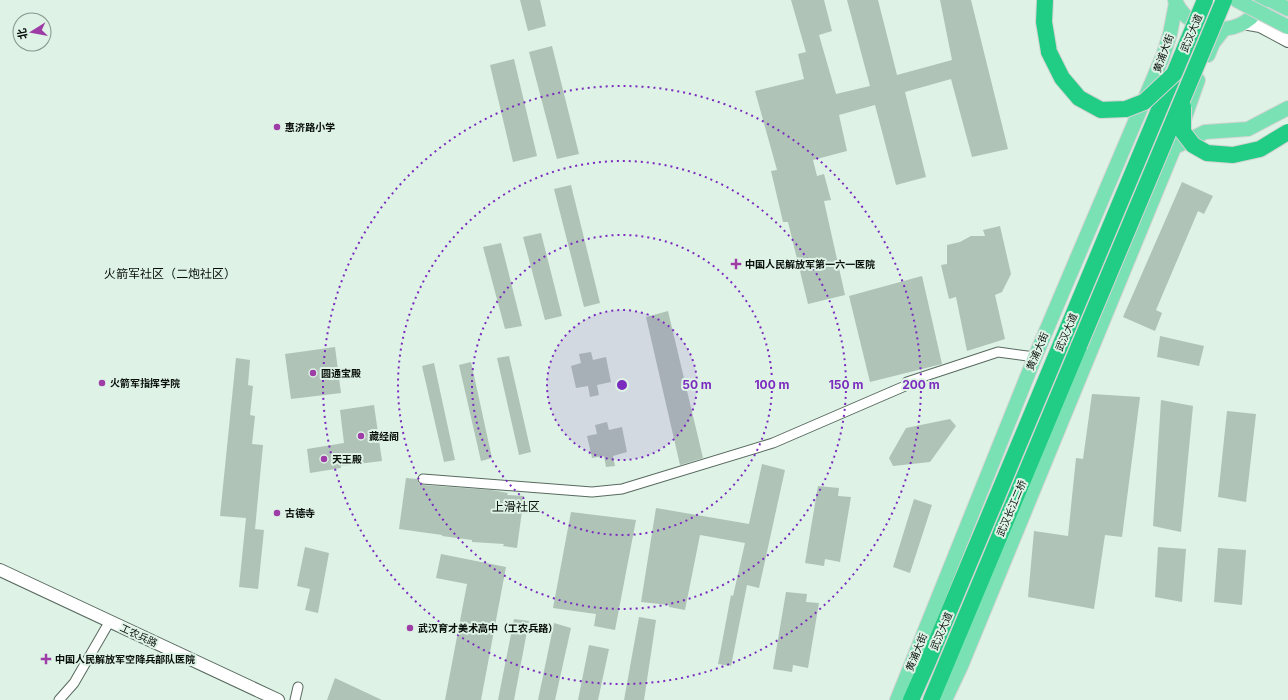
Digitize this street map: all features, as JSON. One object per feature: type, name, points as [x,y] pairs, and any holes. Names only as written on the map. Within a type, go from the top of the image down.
[{"type":"highway","points":[[1045,0],[1044,22],[1049,52],[1062,78],[1079,98],[1101,110],[1126,109],[1144,102],[1174,74]]},
{"type":"highway","name":"武汉大道","points":[[911,700],[928,664],[1205,0]]},
{"type":"highway","name":"武汉大道","points":[[1079,346],[1224,0]]},
{"type":"highway","points":[[1185,94],[1182,120],[1183,132],[1193,145],[1207,153],[1232,155],[1260,149],[1288,132]]},
{"type":"highway","name":"武汉长江二桥","points":[[944,671],[1079,346]]},
{"type":"highway","points":[[931,700],[944,671]]},
{"type":"highway","points":[[934,700],[944,671]]},
{"type":"main road","points":[[1236,0],[1288,27]]},
{"type":"main road","points":[[1176,2],[1185,15],[1196,24],[1210,29],[1224,29],[1243,23],[1253,15],[1262,0]]},
{"type":"main road","points":[[1270,0],[1288,9]]},
{"type":"main road","name":"黄浦大街","points":[[898,700],[1035,357],[1163,56],[1170,34],[1176,2]]},
{"type":"main road","points":[[945,700],[961,666],[1174,148],[1213,43],[1224,29]]},
{"type":"main road","points":[[1174,148],[1205,132],[1248,129],[1288,108]]},
{"type":"street","points":[[1243,23],[1260,26],[1288,41]]},
{"type":"street","points":[[423,479],[592,492],[622,489],[773,443],[905,386],[907,382],[998,352],[1035,357]]},
{"type":"street","name":"工农兵路","points":[[0,570],[278,700]]},
{"type":"street","name":"工农兵路","points":[[0,576],[264,700]]},
{"type":"street","points":[[59,700],[74,683],[107,626]]},
{"type":"street","points":[[295,700],[298,687]]},
{"type":"building","points":[[520,0],[540,0],[546,26],[528,31]]},
{"type":"building","points":[[791,0],[824,0],[832,31],[819,35],[836,94],[870,86],[847,0],[878,0],[897,75],[952,60],[940,0],[971,0],[1008,149],[972,157],[951,79],[905,92],[926,177],[896,185],[875,105],[839,115],[847,151],[813,160],[817,176],[824,174],[831,200],[824,201],[845,295],[808,304],[788,222],[783,222],[771,171],[777,170],[755,91],[804,79],[798,54],[806,52]]},
{"type":"building","points":[[552,46],[579,154],[557,159],[529,52]]},
{"type":"building","points":[[514,59],[537,156],[513,162],[490,65]]},
{"type":"building","points":[[1182,182],[1213,196],[1204,214],[1198,211],[1156,310],[1162,313],[1155,331],[1123,317]]},
{"type":"building","points":[[571,185],[600,303],[584,307],[554,189]]},
{"type":"building","points":[[1000,226],[1011,274],[1002,292],[995,295],[1005,339],[967,351],[956,297],[949,299],[941,265],[947,264],[947,245],[960,242],[971,236],[985,236],[983,230]]},
{"type":"building","points":[[541,233],[562,316],[545,320],[523,237]]},
{"type":"building","points":[[501,243],[522,326],[505,329],[483,247]]},
{"type":"building","points":[[922,276],[942,364],[870,382],[849,296]]},
{"type":"building","points":[[668,311],[703,458],[680,465],[646,317]]},
{"type":"building","points":[[1160,336],[1204,346],[1199,366],[1157,357]]},
{"type":"building","name":"圆通宝殿","points":[[335,347],[341,393],[291,399],[285,354]]},
{"type":"building","points":[[591,352],[593,360],[606,357],[611,382],[597,385],[599,395],[590,397],[588,386],[576,388],[571,366],[581,363],[579,354]]},
{"type":"building","points":[[509,356],[531,452],[519,455],[497,358]]},
{"type":"building","points":[[236,358],[250,360],[248,385],[253,386],[250,415],[255,416],[252,444],[263,445],[255,529],[264,530],[258,589],[239,587],[246,518],[220,516]]},
{"type":"building","points":[[471,362],[492,458],[481,461],[459,365]]},
{"type":"building","points":[[434,363],[455,460],[444,462],[422,366]]},
{"type":"building","points":[[1092,394],[1140,397],[1122,537],[1105,535],[1094,609],[1028,597],[1034,531],[1068,536],[1076,458],[1083,459]]},
{"type":"building","points":[[1161,400],[1193,406],[1181,532],[1153,526]]},
{"type":"building","name":"藏经阁","points":[[374,405],[382,461],[341,466],[341,468],[310,473],[307,449],[344,443],[340,410]]},
{"type":"building","points":[[1227,411],[1256,414],[1246,502],[1218,497]]},
{"type":"building","points":[[950,419],[956,426],[930,462],[893,466],[889,458],[906,428]]},
{"type":"building","points":[[607,422],[609,430],[622,427],[627,452],[613,456],[615,466],[606,467],[604,456],[592,458],[587,436],[597,434],[595,425]]},
{"type":"building","points":[[762,464],[785,470],[759,588],[747,585],[731,666],[718,664],[731,595],[733,596],[745,543],[700,535],[685,610],[669,607],[669,605],[641,602],[656,508],[749,524]]},
{"type":"building","points":[[406,478],[417,479],[419,484],[423,485],[491,490],[508,493],[507,495],[524,496],[517,548],[503,546],[504,544],[472,542],[472,540],[399,529]]},
{"type":"building","points":[[818,486],[839,488],[838,496],[851,497],[840,562],[825,559],[824,566],[805,563]]},
{"type":"building","points":[[914,499],[932,505],[910,573],[893,567]]},
{"type":"building","points":[[571,512],[636,520],[615,630],[594,626],[596,614],[553,608]]},
{"type":"building","points":[[305,547],[329,553],[318,613],[305,610],[310,589],[297,586]]},
{"type":"building","points":[[1158,547],[1186,549],[1182,602],[1155,597]]},
{"type":"building","points":[[1218,548],[1246,550],[1242,605],[1214,602]]},
{"type":"building","points":[[441,554],[506,567],[481,700],[445,700],[467,584],[436,578]]},
{"type":"building","points":[[786,592],[807,594],[806,602],[819,603],[808,668],[793,665],[792,672],[773,669]]},
{"type":"building","points":[[639,617],[656,620],[644,700],[624,700]]},
{"type":"building","points":[[514,619],[529,621],[514,700],[498,700]]},
{"type":"building","points":[[554,623],[571,628],[555,700],[538,700]]},
{"type":"building","points":[[589,645],[609,649],[598,700],[578,700]]},
{"type":"building","points":[[335,678],[382,700],[327,700]]},
{"type":"place","name":"惠济路小学","points":[[277,127]]},
{"type":"place","name":"中国人民解放军第一六一医院","points":[[736,264]]},
{"type":"place","name":"圆通宝殿","points":[[313,373]]},
{"type":"place","name":"火箭军指挥学院","points":[[102,383]]},
{"type":"place","name":"藏经阁","points":[[361,436]]},
{"type":"place","name":"天王殿","points":[[324,459]]},
{"type":"place","name":"古德寺","points":[[277,513]]},
{"type":"place","name":"武汉育才美术高中（工农兵路）","points":[[410,628]]},
{"type":"place","name":"中国人民解放军空降兵部队医院","points":[[46,659]]},
{"type":"district","name":"火箭军社区（二炮社区）","points":[[170,273]]},
{"type":"district","name":"上滑社区","points":[[516,506]]}]
